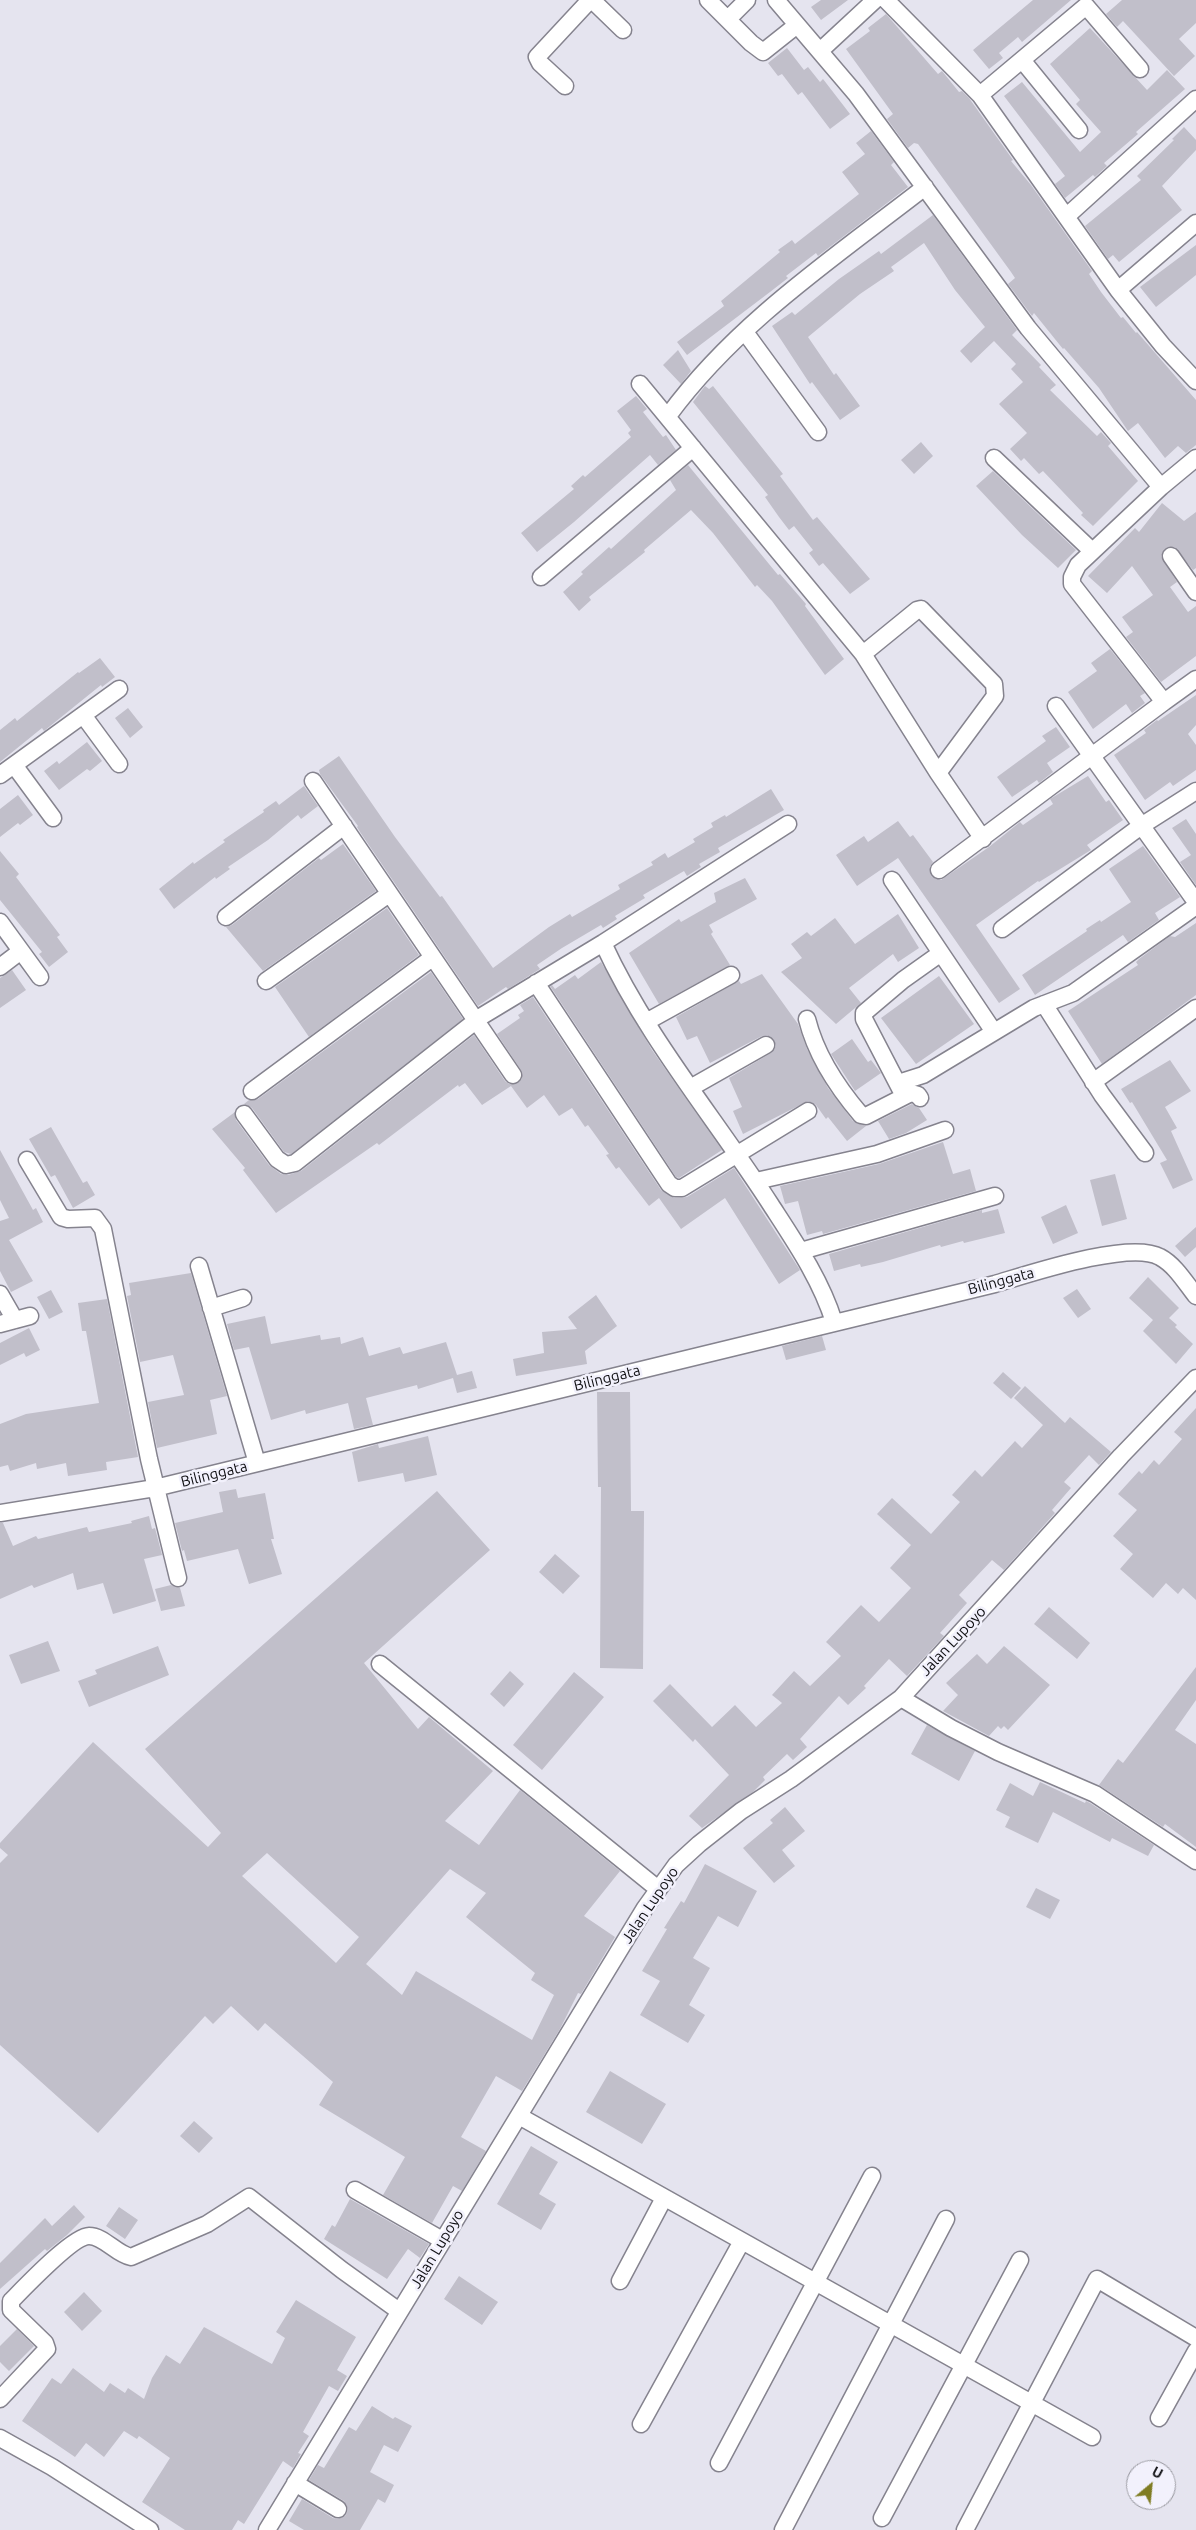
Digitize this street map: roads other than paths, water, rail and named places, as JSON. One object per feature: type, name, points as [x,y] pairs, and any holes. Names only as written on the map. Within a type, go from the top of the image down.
[{"type":"street","points":[[565,86],[540,63],[537,57],[591,0],[623,30]]},
{"type":"street","points":[[708,0],[751,43],[763,52],[797,25]]},
{"type":"street","points":[[728,19],[747,0]]},
{"type":"street","points":[[776,0],[856,94],[1028,328],[1161,487]]},
{"type":"street","points":[[820,51],[875,0]]},
{"type":"street","points":[[886,0],[980,95],[1118,290],[1163,346],[1196,381]]},
{"type":"street","points":[[980,95],[1086,6],[1140,69]]},
{"type":"street","points":[[1022,60],[1079,130]]},
{"type":"street","points":[[1067,216],[1196,100]]},
{"type":"street","points":[[668,416],[684,393],[745,332],[802,282],[925,187]]},
{"type":"street","points":[[1118,290],[1196,223]]},
{"type":"street","points":[[745,332],[818,432]]},
{"type":"street","points":[[640,384],[863,654],[938,773],[983,839]]},
{"type":"street","points":[[541,577],[693,448]]},
{"type":"street","points":[[994,458],[1091,550]]},
{"type":"street","points":[[1164,702],[1072,584],[1072,577],[1078,565],[1091,550],[1161,487],[1195,460]]},
{"type":"street","points":[[1172,556],[1196,592]]},
{"type":"street","points":[[863,654],[917,610],[921,610],[994,684],[995,696],[938,773]]},
{"type":"street","points":[[939,870],[1196,679]]},
{"type":"street","points":[[0,775],[119,689]]},
{"type":"street","points":[[807,1018],[822,1060],[840,1088],[861,1115],[866,1116],[907,1092],[922,1075],[994,1032],[1044,1004],[1073,993],[1196,904],[1056,706]]},
{"type":"street","points":[[83,715],[120,764]]},
{"type":"street","points":[[14,764],[53,818]]},
{"type":"street","points":[[313,781],[513,1075]]},
{"type":"street","points":[[1002,929],[1141,826],[1196,791]]},
{"type":"street","points":[[244,1114],[277,1159],[286,1165],[295,1163],[475,1021],[603,943],[788,824]]},
{"type":"street","points":[[226,918],[344,826]]},
{"type":"street","points":[[892,880],[994,1032]]},
{"type":"street","points":[[266,981],[389,894]]},
{"type":"street","points":[[0,922],[40,977]]},
{"type":"street","points":[[603,943],[615,970],[646,1022],[738,1154],[801,1251],[832,1316]]},
{"type":"street","points":[[0,967],[21,951]]},
{"type":"street","points":[[907,1092],[864,1019],[864,1013],[895,986],[941,952]]},
{"type":"street","points":[[252,1091],[432,958]]},
{"type":"street","points":[[646,1022],[731,975]]},
{"type":"street","points":[[536,983],[668,1184],[675,1188],[682,1188],[808,1111]]},
{"type":"street","points":[[1044,1004],[1093,1082],[1145,1154]]},
{"type":"street","points":[[1093,1082],[1196,1008]]},
{"type":"street","points":[[692,1087],[766,1045]]},
{"type":"street","points":[[756,1181],[877,1154],[945,1130]]},
{"type":"street","points":[[27,1160],[61,1217],[68,1219],[95,1218],[103,1229],[152,1474],[178,1578]]},
{"type":"street","points":[[801,1251],[995,1196]]},
{"type":"street","name":"Bilinggata","points":[[0,1513],[152,1474],[255,1454],[832,1316],[995,1284],[1043,1269],[1130,1251],[1158,1255],[1170,1264],[1196,1296]]},
{"type":"street","points":[[198,1266],[255,1454]]},
{"type":"street","points":[[0,1294],[15,1320]]},
{"type":"street","points":[[211,1308],[243,1298]]},
{"type":"street","name":"Jalan Lupoyo","points":[[267,2530],[442,2240],[658,1889],[676,1865],[698,1844],[741,1811],[799,1773],[901,1698],[1121,1456],[1196,1378]]},
{"type":"street","points":[[380,1664],[658,1889]]},
{"type":"street","points":[[901,1698],[951,1728],[998,1752],[1095,1794],[1196,1860]]},
{"type":"street","points":[[519,2116],[1092,2437]]},
{"type":"street","points":[[719,2463],[872,2176]]},
{"type":"street","points":[[355,2190],[442,2240]]},
{"type":"street","points":[[0,2400],[47,2350],[45,2343],[11,2310],[11,2301],[59,2255],[80,2239],[89,2236],[100,2240],[121,2256],[131,2257],[207,2224],[249,2197],[342,2270],[399,2311]]},
{"type":"street","points":[[620,2281],[664,2198]]},
{"type":"street","points":[[783,2530],[946,2219]]},
{"type":"street","points":[[640,2424],[742,2241]]},
{"type":"street","points":[[882,2518],[1020,2260]]},
{"type":"street","points":[[965,2530],[1098,2279],[1196,2338]]},
{"type":"street","points":[[1159,2418],[1196,2352]]},
{"type":"street","points":[[0,2438],[52,2467],[150,2530]]},
{"type":"street","points":[[295,2484],[338,2509]]}]
